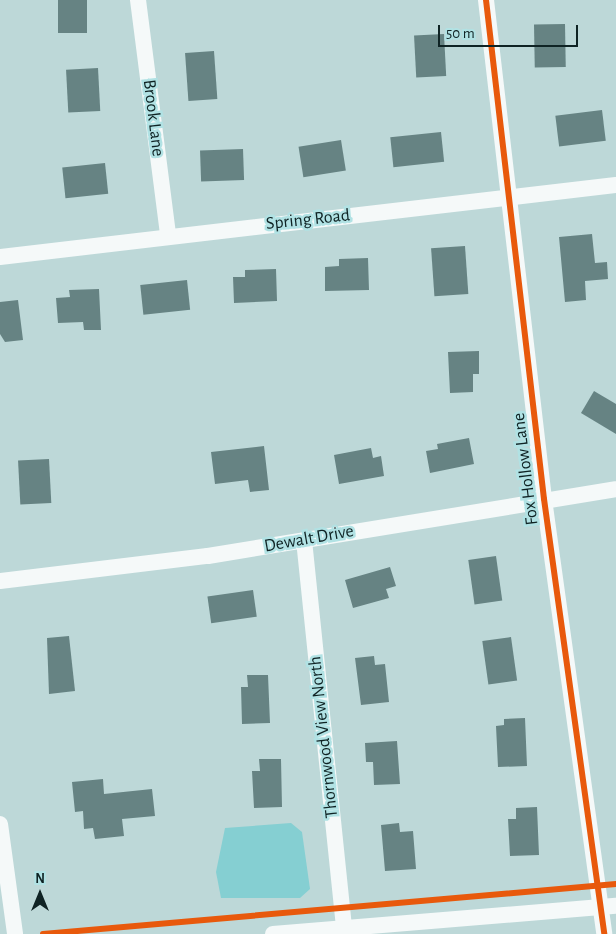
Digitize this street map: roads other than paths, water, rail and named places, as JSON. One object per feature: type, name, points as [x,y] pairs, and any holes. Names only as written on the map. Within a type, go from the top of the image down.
[{"type":"street","name":"Brook Lane","points":[[138,0],[168,236]]},
{"type":"street","name":"Fox Hollow Lane","points":[[486,0],[544,499],[608,906],[604,934]]},
{"type":"street","name":"Spring Road","points":[[0,257],[616,185]]},
{"type":"street","name":"Dewalt Drive","points":[[0,581],[304,540],[544,499],[616,489]]},
{"type":"street","name":"Thornwood View North","points":[[304,540],[345,931]]},
{"type":"street","points":[[0,824],[15,934]]},
{"type":"street","points":[[273,934],[345,931],[608,906]]},
{"type":"water","points":[[291,823],[302,832],[310,889],[300,898],[221,898],[216,872],[225,828]]}]
